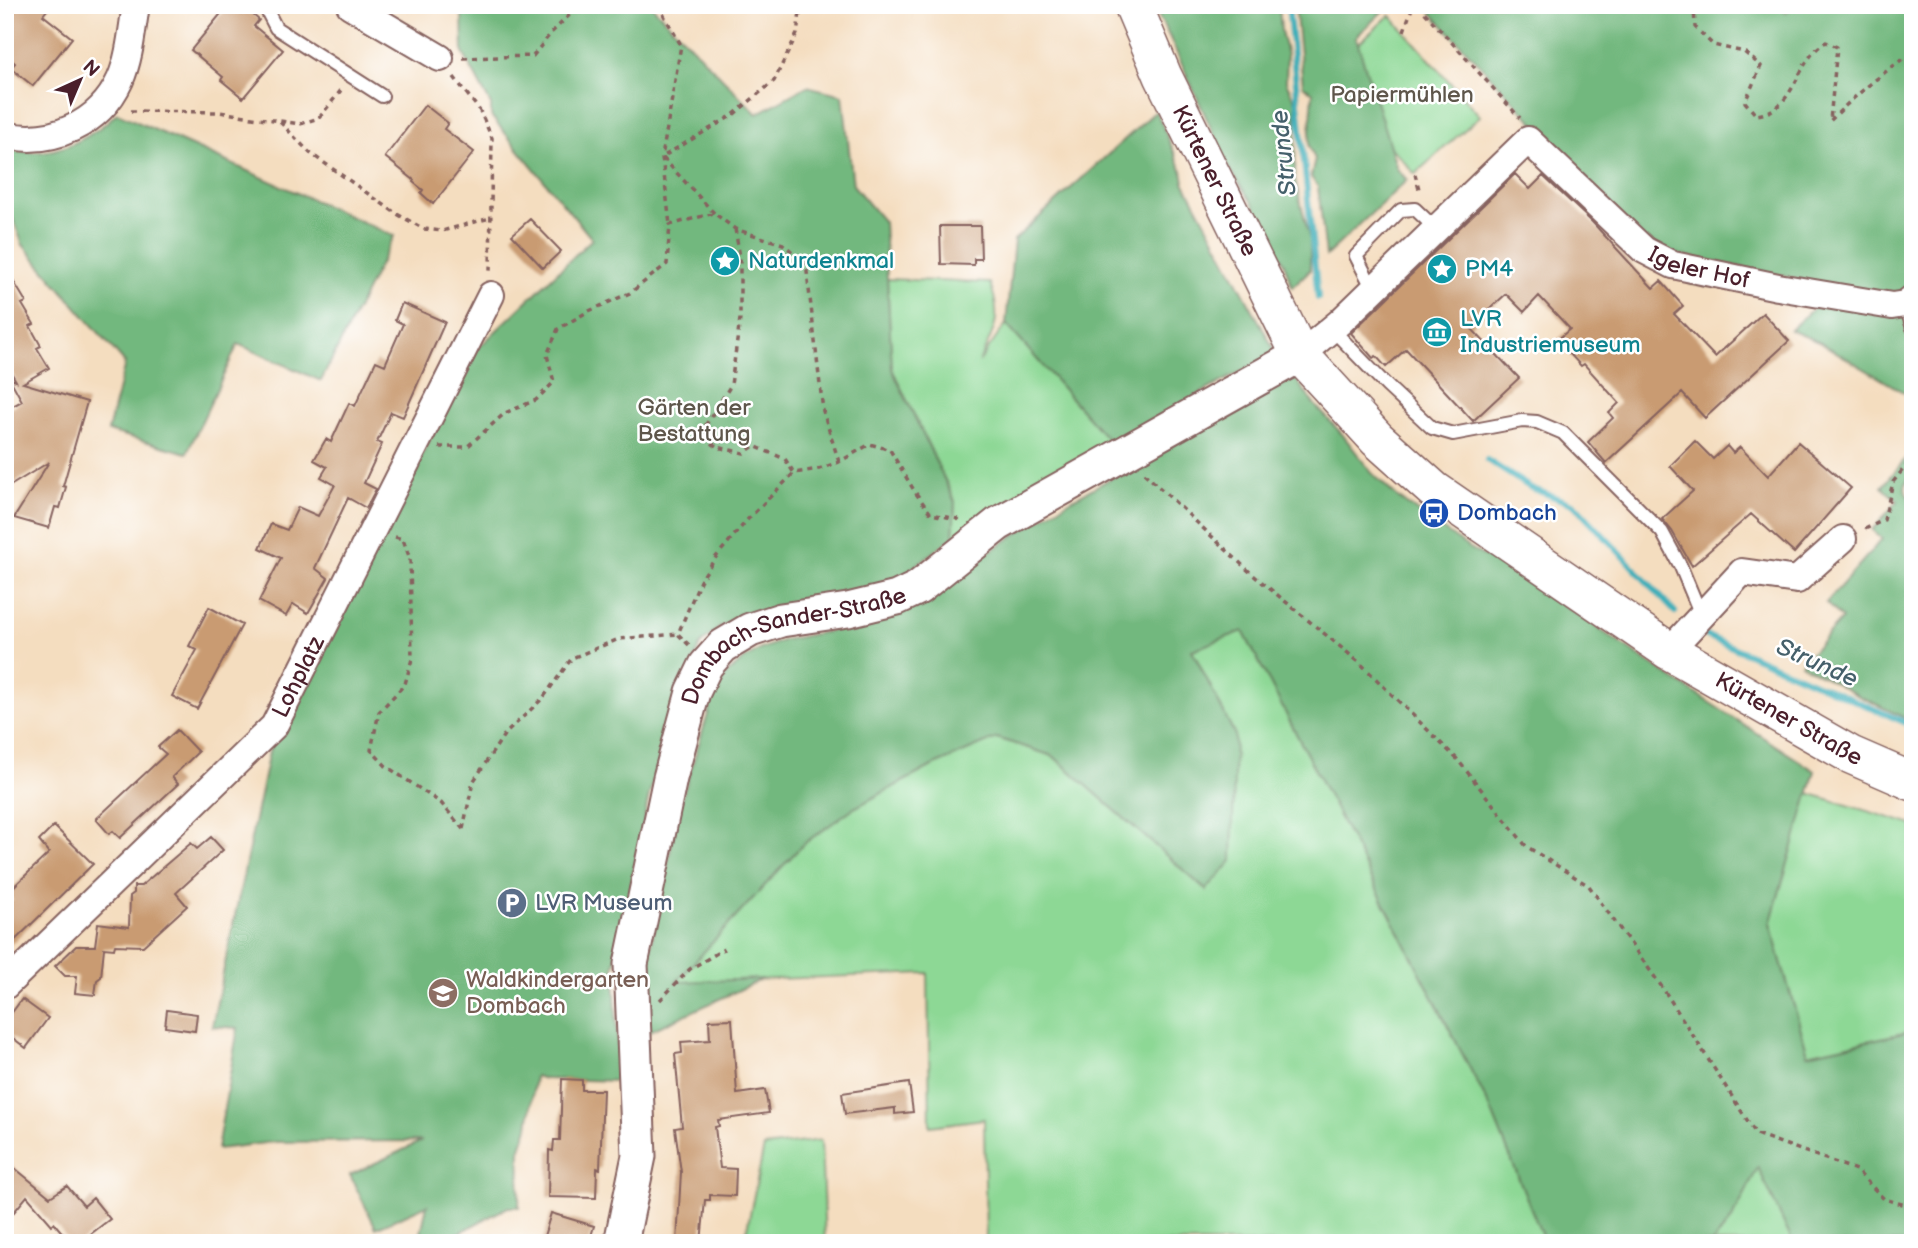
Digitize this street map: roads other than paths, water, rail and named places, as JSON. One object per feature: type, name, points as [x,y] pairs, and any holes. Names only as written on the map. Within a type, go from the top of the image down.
[{"type":"main road","name":"Kürtener Straße","points":[[1133,5],[1163,76],[1300,355],[1351,412],[1405,466],[1434,490],[1668,650],[1840,748],[1913,782]]},
{"type":"street","points":[[5,135],[43,138],[62,134],[89,120],[110,98],[121,79],[136,5]]},
{"type":"street","points":[[351,5],[440,58]]},
{"type":"street","name":"Igeler Hof","points":[[1435,228],[1528,139],[1644,250],[1673,265],[1910,310]]},
{"type":"street","points":[[1300,355],[1332,329],[1435,228]]},
{"type":"street","name":"Lohplatz","points":[[5,986],[274,726],[491,296]]},
{"type":"street","name":"Dombach-Sander-Straße","points":[[621,1243],[639,1156],[631,964],[670,778],[693,692],[706,665],[723,646],[750,630],[781,620],[848,610],[897,598],[918,588],[998,524],[1300,355]]},
{"type":"street","points":[[1668,650],[1742,572],[1797,580],[1843,539]]},
{"type":"lane","points":[[264,5],[276,28],[382,96]]},
{"type":"lane","points":[[1373,289],[1356,256],[1401,210],[1415,209],[1435,228]]},
{"type":"lane","points":[[1332,329],[1412,410],[1433,428],[1444,433],[1453,434],[1522,421],[1537,422],[1563,433],[1662,532],[1681,567],[1701,615]]},
{"type":"waterway","name":"Strunde","points":[[1288,5],[1318,298]]},
{"type":"waterway","name":"Strunde","points":[[1487,460],[1531,488],[1575,505],[1675,612]]},
{"type":"waterway","name":"Strunde","points":[[1707,636],[1913,726]]},
{"type":"place","name":"Naturdenkmal","points":[[725,261]]},
{"type":"place","name":"PM4","points":[[1442,269]]},
{"type":"place","name":"LVR Industriemuseum","points":[[1437,332]]},
{"type":"place","name":"Dombach","points":[[1434,513]]},
{"type":"place","name":"LVR Museum","points":[[512,903]]},
{"type":"place","name":"Waldkindergarten Dombach","points":[[443,993]]},
{"type":"park label","name":"Papiermühlen","points":[[1402,95]]},
{"type":"park label","name":"Gärten der Bestattung","points":[[694,421]]}]
